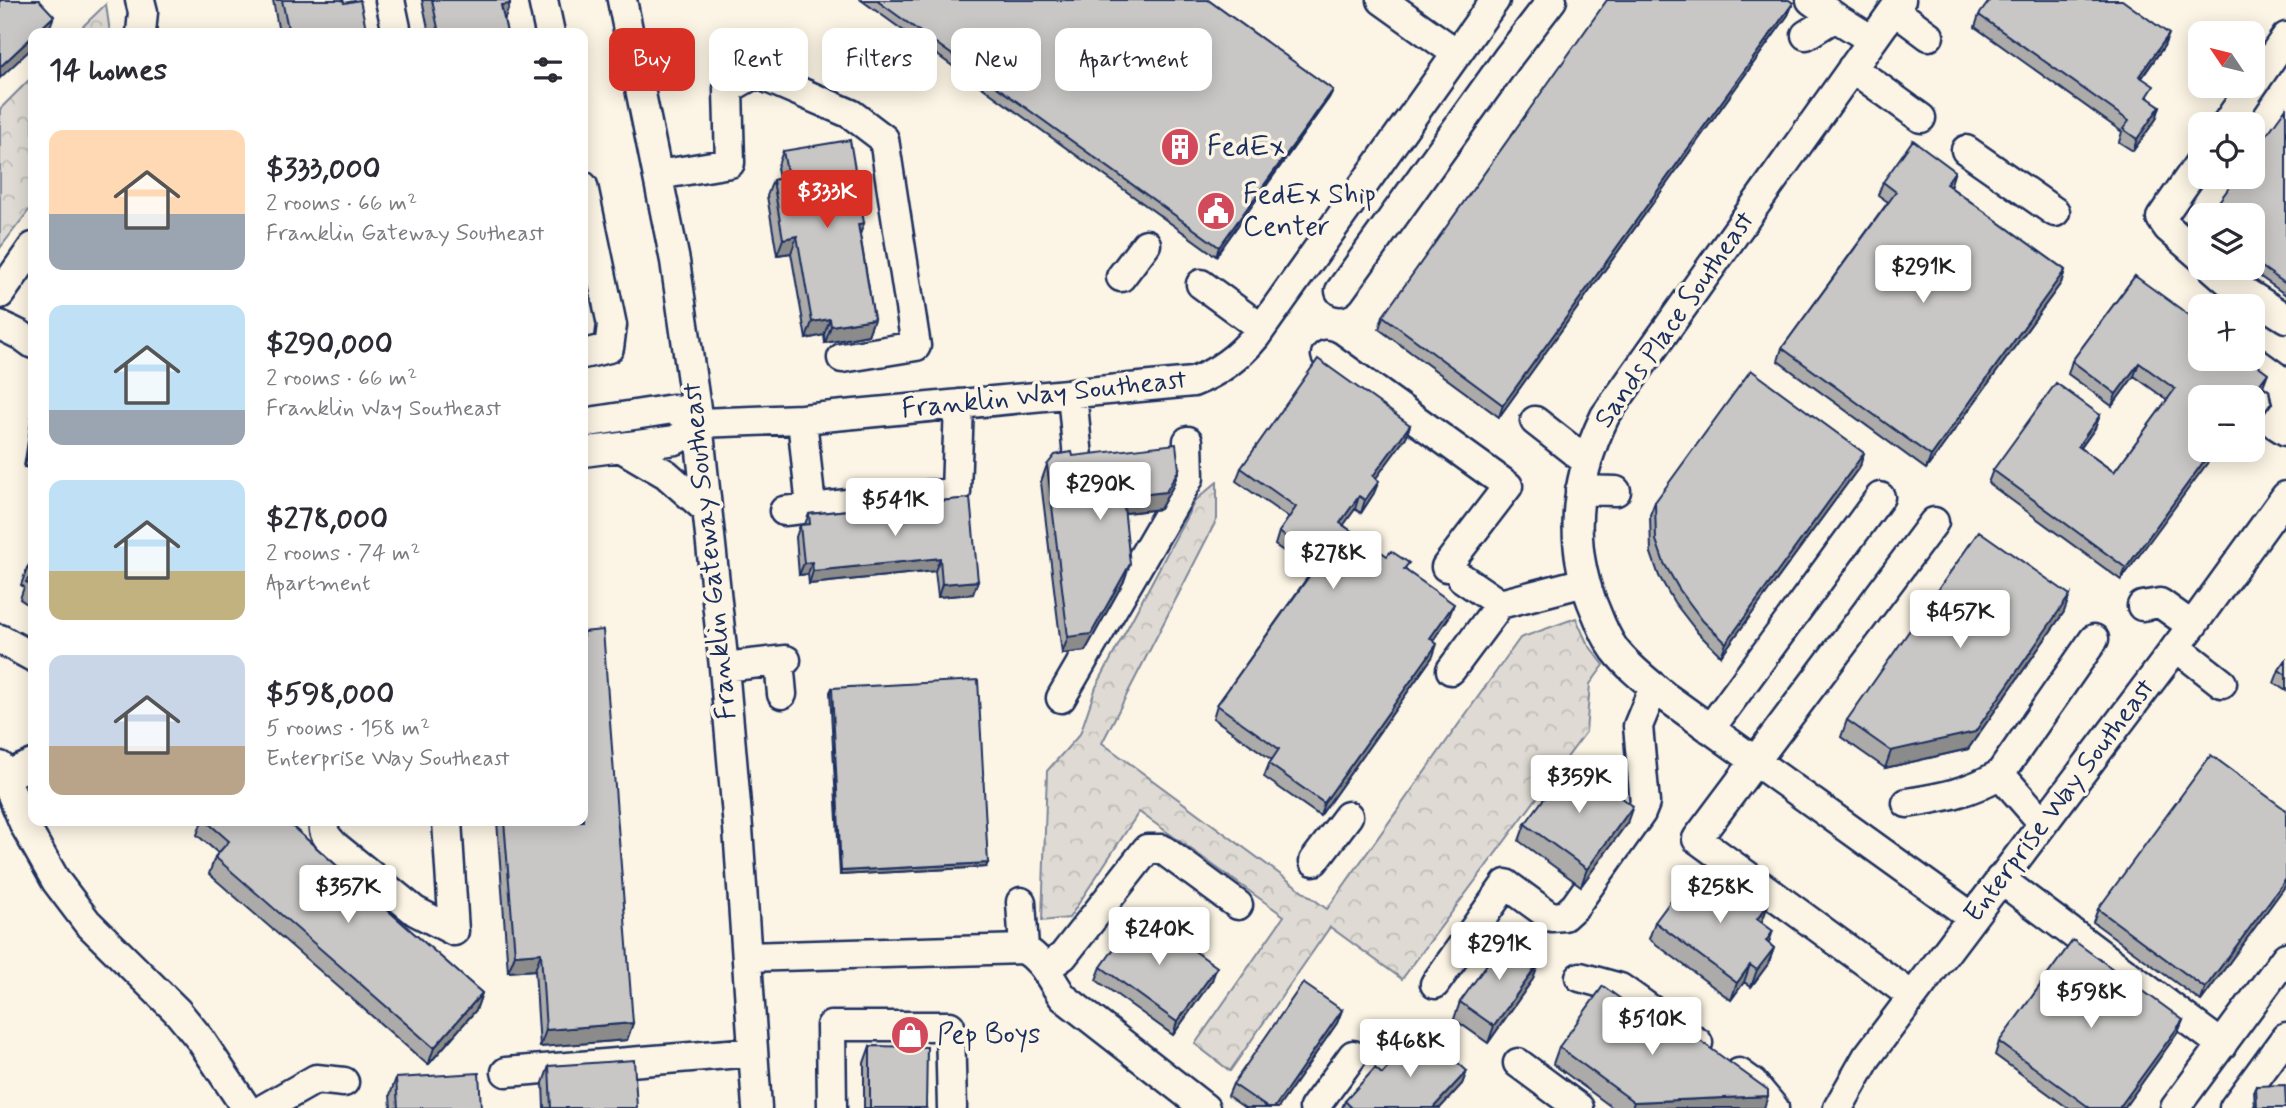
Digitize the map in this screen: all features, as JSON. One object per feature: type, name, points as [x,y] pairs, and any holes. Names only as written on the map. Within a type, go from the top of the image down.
[{"type":"street","points":[[140,0],[142,28]]},
{"type":"street","points":[[390,0],[396,28]]},
{"type":"street","points":[[543,0],[549,28]]},
{"type":"street","points":[[1382,0],[1456,53]]},
{"type":"street","name":"Franklin Way Southeast","points":[[698,423],[802,419],[1193,382],[1225,367],[1242,353],[1261,328],[1494,0]]},
{"type":"street","points":[[1340,291],[1552,0]]},
{"type":"street","points":[[1811,0],[1872,40]]},
{"type":"street","name":"Franklin Gateway Southeast","points":[[626,1],[675,261],[698,423],[723,667],[748,957],[757,1108]]},
{"type":"street","points":[[1897,5],[1929,36]]},
{"type":"street","name":"Sands Place Southeast","points":[[1897,5],[1605,416],[1591,444],[1577,507],[1580,562],[1594,607],[1615,649],[1654,687],[1972,917]]},
{"type":"street","points":[[1806,35],[1835,17]]},
{"type":"street","points":[[2234,112],[2286,37]]},
{"type":"street","points":[[1852,68],[1921,118]]},
{"type":"street","points":[[658,175],[730,163],[728,89],[756,73],[851,114],[884,139],[916,346],[842,358]]},
{"type":"street","points":[[1966,150],[2055,212]]},
{"type":"street","points":[[2188,179],[2161,218],[2168,229],[2188,246]]},
{"type":"street","points":[[588,210],[612,325],[609,348],[588,353]]},
{"type":"street","points":[[1121,277],[1146,243]]},
{"type":"street","points":[[0,294],[28,256]]},
{"type":"street","points":[[2227,280],[2286,318]]},
{"type":"street","points":[[1201,284],[1261,328]]},
{"type":"street","points":[[0,325],[28,340]]},
{"type":"street","points":[[1326,355],[1441,450],[1508,486],[1454,572],[1500,604]]},
{"type":"street","points":[[2265,369],[2283,382],[2286,398]]},
{"type":"street","points":[[1072,393],[1085,454]]},
{"type":"street","points":[[802,419],[797,509],[956,492],[959,404]]},
{"type":"street","points":[[588,422],[673,409],[698,423],[676,440],[588,451]]},
{"type":"street","points":[[2286,410],[2275,424],[2286,431]]},
{"type":"street","points":[[1535,421],[1586,461]]},
{"type":"street","points":[[1061,698],[1189,478],[1188,441]]},
{"type":"street","points":[[620,447],[666,474],[707,510]]},
{"type":"street","points":[[1580,490],[1616,491]]},
{"type":"street","name":"Enterprise Way Southeast","points":[[1838,1108],[1867,1057],[2286,496]]},
{"type":"street","points":[[1710,729],[1880,497]]},
{"type":"street","points":[[1912,996],[1697,839],[1934,522]]},
{"type":"street","points":[[1451,670],[1500,604],[1585,582]]},
{"type":"street","points":[[2142,606],[2160,603],[2222,683]]},
{"type":"street","points":[[0,639],[28,654]]},
{"type":"street","points":[[1907,803],[1944,797],[1981,786],[2000,774],[2094,639]]},
{"type":"street","points":[[723,667],[783,661],[782,694]]},
{"type":"street","points":[[1435,984],[1506,884],[1551,917],[1564,916],[1576,906],[1641,813],[1644,803],[1638,726],[1654,687]]},
{"type":"street","points":[[28,766],[1,774],[55,881],[86,922],[177,1011],[200,1039],[246,1108]]},
{"type":"street","points":[[2000,774],[2043,823]]},
{"type":"street","points":[[1314,861],[1348,816]]},
{"type":"street","points":[[323,826],[325,835],[334,845],[415,911],[454,931],[447,826]]},
{"type":"street","points":[[1046,968],[1063,956],[1147,849],[1162,849],[1238,905]]},
{"type":"street","points":[[2000,879],[2222,1045]]},
{"type":"street","points":[[1021,902],[1024,949]]},
{"type":"street","points":[[748,957],[1024,949],[1036,956],[1046,968],[1063,997],[1205,1108]]},
{"type":"street","points":[[2175,1108],[2286,957]]},
{"type":"street","points":[[1580,977],[1620,988],[1753,1083],[1774,1108]]},
{"type":"street","points":[[832,1108],[831,1026],[950,1026],[952,1108]]},
{"type":"street","points":[[2234,1108],[2286,1037]]},
{"type":"street","points":[[506,1072],[753,1052]]},
{"type":"street","points":[[1314,1108],[1353,1055]]},
{"type":"street","points":[[1518,1063],[1579,1108]]},
{"type":"street","points":[[265,1108],[316,1079],[344,1082]]},
{"type":"green space","points":[[106,4],[109,28],[81,28]]},
{"type":"green space","points":[[28,81],[28,212],[0,248],[0,109]]},
{"type":"green space","points":[[1217,482],[1217,519],[1102,743],[1327,909],[1520,638],[1576,618],[1587,643],[1604,665],[1590,684],[1586,732],[1402,979],[1330,927],[1230,1071],[1195,1044],[1284,916],[1139,812],[1069,918],[1042,921],[1047,771],[1080,734],[1096,687],[1195,501]]},
{"type":"building","points":[[0,0],[39,0],[54,16],[41,28],[28,28],[28,41],[0,67]]},
{"type":"building","points":[[282,0],[343,0],[344,3],[360,0],[366,28],[288,28]]},
{"type":"building","points":[[432,0],[509,0],[510,4],[501,5],[506,28],[438,28]]},
{"type":"building","name":"FedEx","points":[[876,0],[1208,0],[1333,90],[1219,247],[1002,91],[1041,91],[1041,28],[951,28],[951,54],[937,44],[937,28],[915,28]]},
{"type":"building","points":[[1607,0],[1789,0],[1793,3],[1503,405],[1383,316]]},
{"type":"building","points":[[1990,0],[2122,0],[2169,34],[2139,76],[2154,86],[2147,97],[2160,106],[2137,139],[2123,129],[2129,121],[1979,15]]},
{"type":"building","points":[[2286,108],[2286,284],[2265,269],[2265,203],[2218,203],[2228,189],[2265,189],[2265,137]]},
{"type":"building","points":[[850,140],[864,223],[858,224],[874,319],[831,326],[830,319],[812,322],[797,236],[783,239],[773,180],[788,177],[783,151]]},
{"type":"building","points":[[1913,140],[1955,171],[1946,184],[2065,270],[1931,456],[1782,348],[1896,192],[1883,182]]},
{"type":"building","points":[[2135,276],[2188,314],[2188,371],[2265,371],[2268,373],[2259,385],[2188,385],[2188,462],[2203,462],[2126,568],[1993,470],[2056,383],[2100,415],[2078,446],[2114,472],[2175,389],[2139,363],[2116,394],[2072,361]]},
{"type":"building","points":[[1318,359],[1410,425],[1373,476],[1379,481],[1365,500],[1359,496],[1340,523],[1387,556],[1391,551],[1409,563],[1404,569],[1454,604],[1430,638],[1437,644],[1324,803],[1269,764],[1279,749],[1217,705],[1320,561],[1279,532],[1296,507],[1241,468]]},
{"type":"building","points":[[1751,370],[1864,453],[1726,643],[1703,621],[1664,563],[1656,540],[1655,502]]},
{"type":"building","points":[[1176,444],[1179,469],[1166,492],[1123,497],[1130,564],[1091,634],[1068,637],[1047,465],[1055,455],[1072,452],[1073,456]]},
{"type":"building","points":[[970,498],[978,581],[942,584],[940,558],[813,571],[812,562],[804,563],[800,525],[810,524],[809,514]]},
{"type":"building","points":[[1979,531],[2070,595],[1975,732],[1891,751],[1847,720]]},
{"type":"building","points":[[603,630],[633,1023],[546,1030],[541,953],[515,955],[504,826],[588,826],[588,632]]},
{"type":"building","points":[[2286,660],[2286,675],[2279,670]]},
{"type":"building","points":[[978,680],[988,863],[841,871],[832,688]]},
{"type":"building","points":[[2211,755],[2286,810],[2286,879],[2205,988],[2098,909]]},
{"type":"building","points":[[1572,761],[1633,806],[1587,869],[1525,824]]},
{"type":"building","points":[[212,826],[292,826],[482,993],[434,1048],[215,857],[229,841]]},
{"type":"building","points":[[1729,876],[1768,905],[1757,919],[1773,931],[1766,941],[1774,948],[1757,970],[1750,965],[1737,983],[1655,922],[1684,883],[1691,888],[1699,877],[1718,890]]},
{"type":"building","points":[[1140,912],[1217,967],[1177,1022],[1101,967]]},
{"type":"building","points":[[1505,939],[1539,963],[1494,1026],[1460,1002]]},
{"type":"building","points":[[2073,940],[2183,1020],[2119,1108],[2090,1108],[1999,1042]]},
{"type":"building","points":[[1303,983],[1342,1010],[1274,1108],[1268,1108],[1233,1084]]},
{"type":"building","points":[[1603,986],[1662,1029],[1670,1019],[1768,1090],[1768,1096],[1634,1102],[1559,1047]]},
{"type":"building","points":[[1422,1030],[1467,1071],[1433,1108],[1352,1108],[1345,1101],[1375,1068],[1382,1074]]},
{"type":"building","points":[[870,1046],[927,1047],[926,1108],[870,1108]]},
{"type":"building","points":[[634,1060],[637,1108],[551,1108],[549,1066]]},
{"type":"building","points":[[479,1073],[481,1108],[398,1108],[396,1078]]},
{"type":"building","points":[[2285,1085],[2286,1108],[2257,1108],[2256,1086]]},
{"type":"place","name":"FedEx","points":[[1180,147]]},
{"type":"place","name":"FedEx Ship Center","points":[[1216,211]]},
{"type":"place","name":"Pep Boys","points":[[910,1035]]}]
